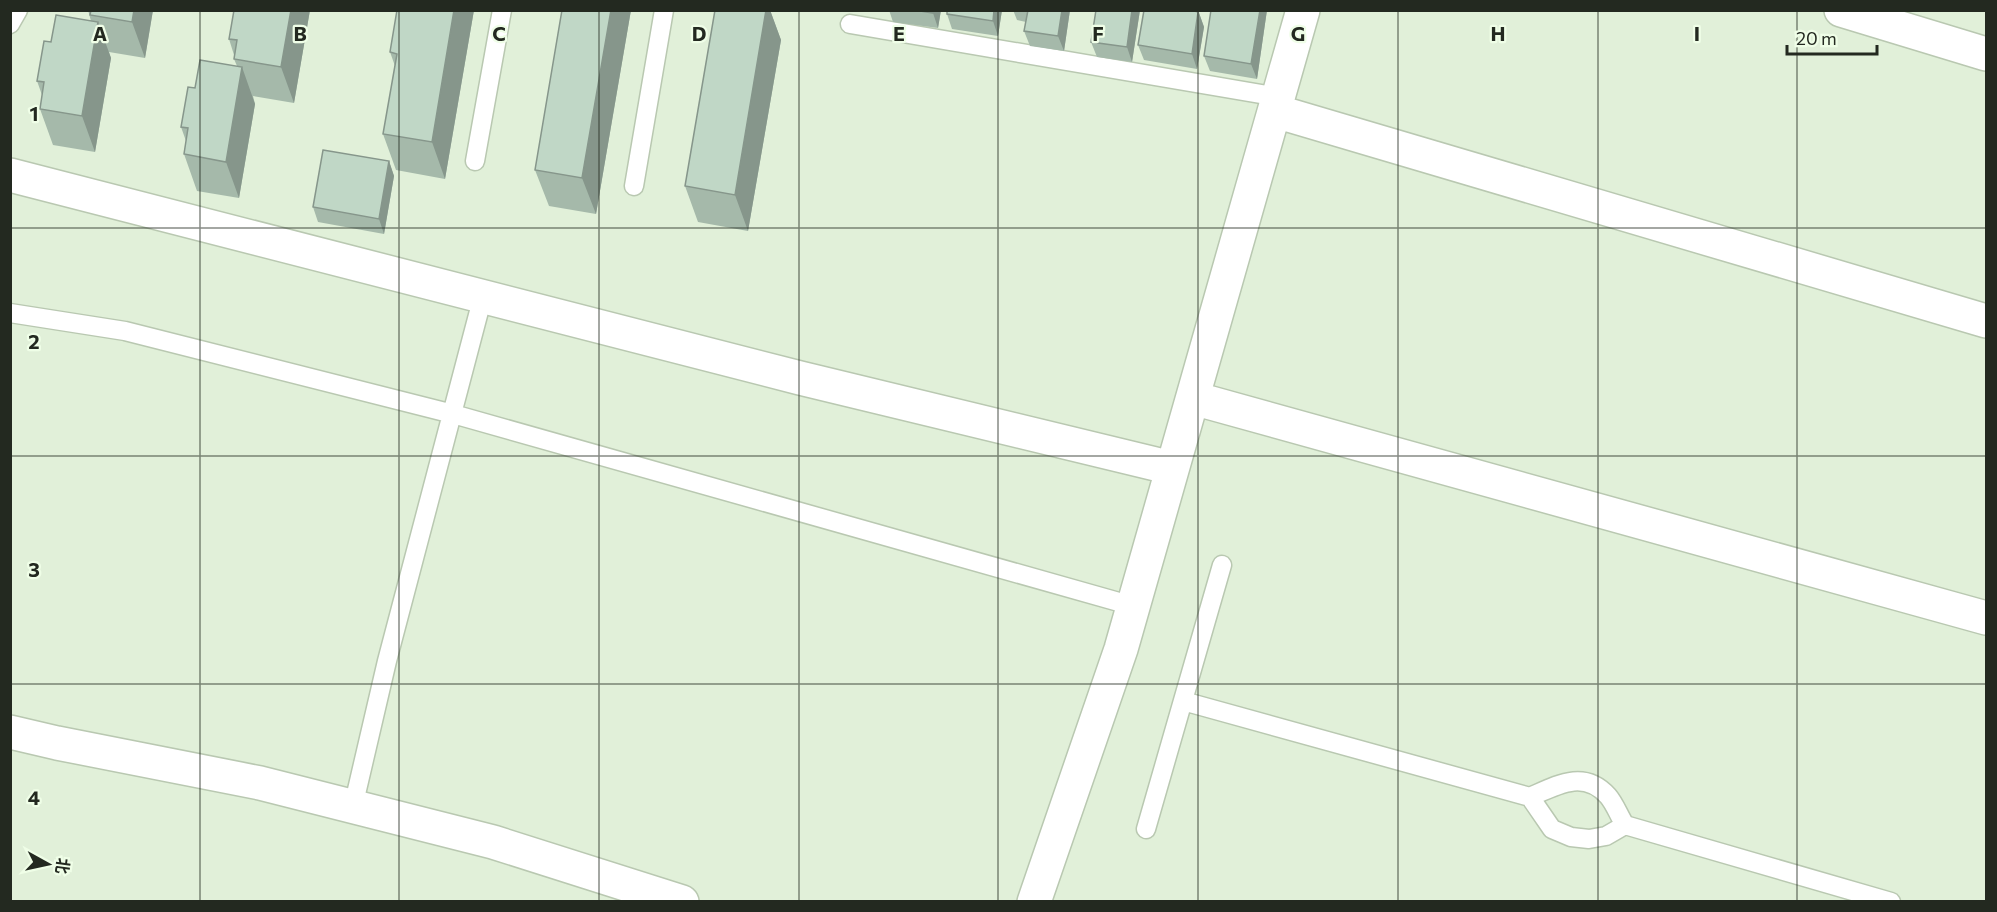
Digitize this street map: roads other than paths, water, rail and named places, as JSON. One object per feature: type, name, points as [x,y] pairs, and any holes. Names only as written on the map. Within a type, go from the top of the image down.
[{"type":"street","points":[[1034,902],[1117,660],[1303,10]]},
{"type":"street","points":[[1841,10],[1986,54]]},
{"type":"street","points":[[1277,104],[1986,321]]},
{"type":"street","points":[[11,180],[483,296],[800,378],[1172,468]]},
{"type":"street","points":[[1193,398],[1986,618]]},
{"type":"street","points":[[10,732],[260,783],[493,842],[682,902]]},
{"type":"lane","points":[[10,24],[18,10]]},
{"type":"lane","points":[[475,161],[502,10]]},
{"type":"lane","points":[[634,186],[664,10]]},
{"type":"lane","points":[[850,24],[1277,104]]},
{"type":"lane","points":[[353,807],[387,661],[483,296]]},
{"type":"lane","points":[[10,313],[124,331],[453,414],[1133,606]]},
{"type":"lane","points":[[1146,829],[1221,565]]},
{"type":"lane","points":[[1183,701],[1530,797],[1559,784],[1575,780],[1594,784],[1609,797],[1624,825],[1891,902]]},
{"type":"lane","points":[[1530,797],[1552,829],[1571,837],[1589,839],[1606,836],[1624,825]]}]
